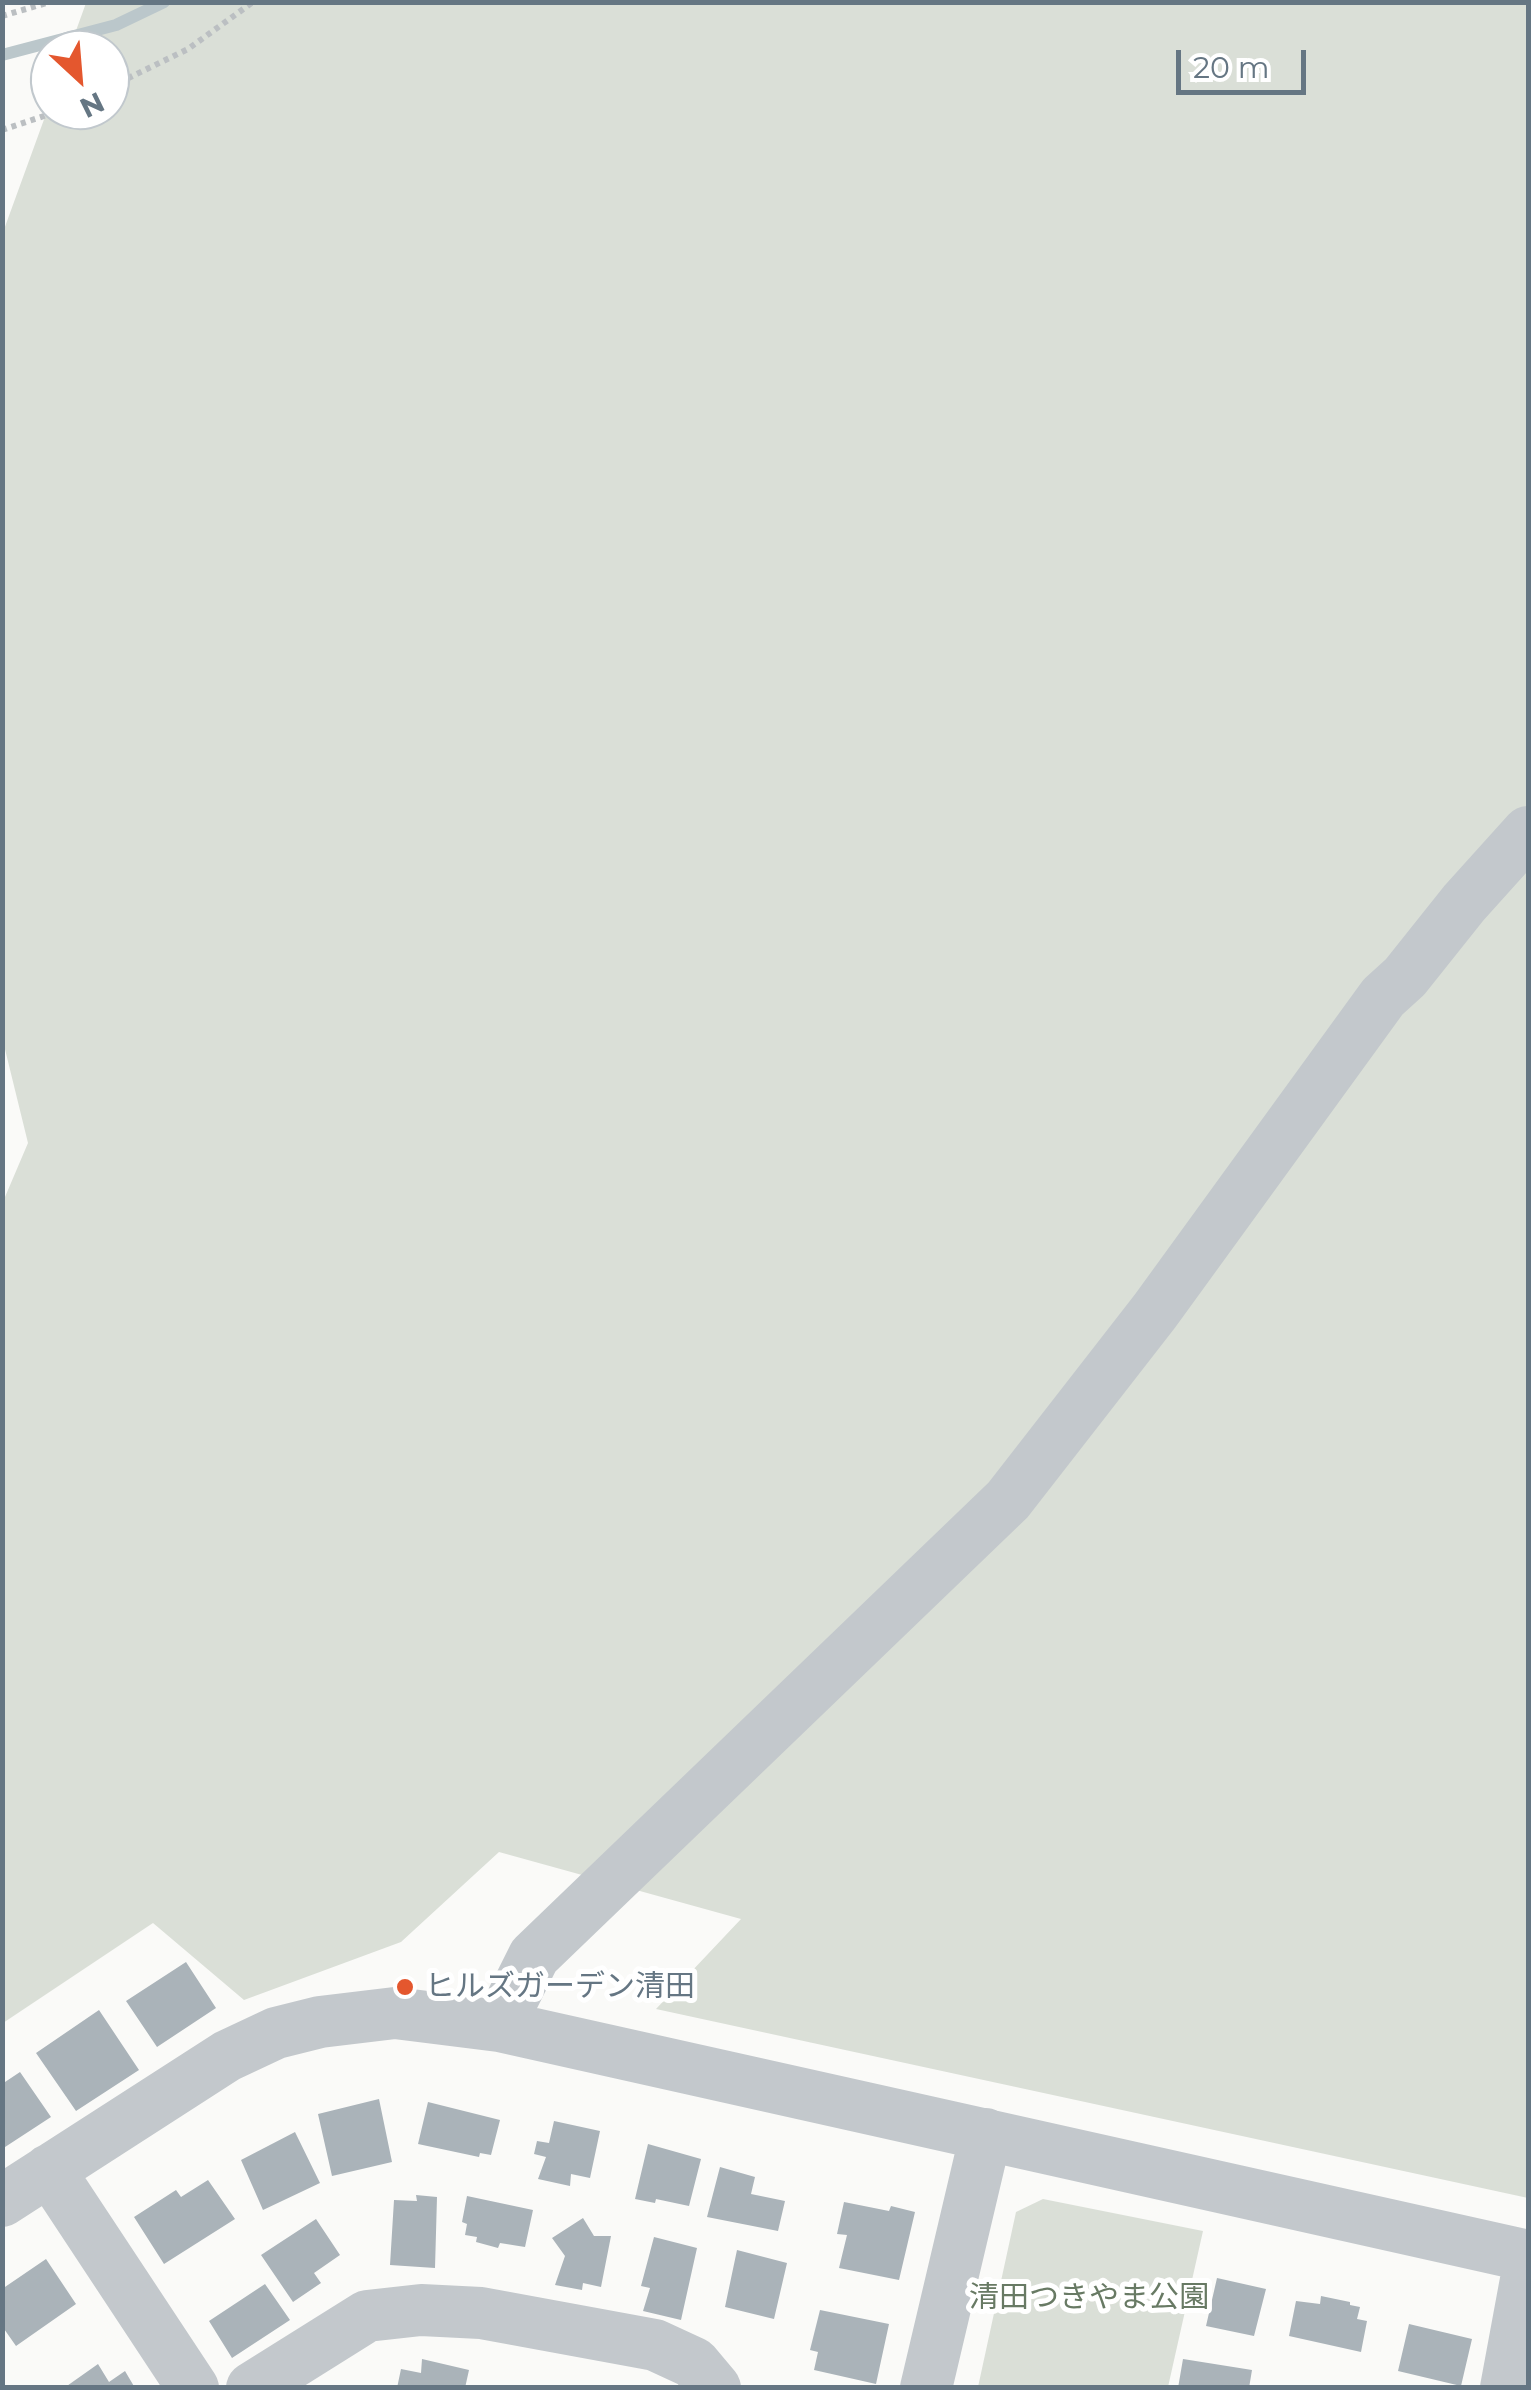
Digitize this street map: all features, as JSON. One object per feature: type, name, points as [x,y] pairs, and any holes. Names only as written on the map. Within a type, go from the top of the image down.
[{"type":"street","points":[[500,2026],[534,1956],[1008,1500],[1155,1311],[1383,997],[1405,977],[1528,832]]},
{"type":"street","points":[[2,2201],[227,2056],[276,2033],[320,2022],[396,2013],[500,2026],[1528,2256]]},
{"type":"street","points":[[926,2388],[986,2134]]},
{"type":"street","points":[[49,2170],[193,2388]]},
{"type":"street","points":[[1506,2388],[1528,2269]]},
{"type":"street","points":[[252,2388],[367,2316],[421,2310],[481,2313],[655,2345],[694,2362],[715,2388]]},
{"type":"path","points":[[2,16],[50,2]]},
{"type":"path","points":[[130,78],[188,50],[253,2]]},
{"type":"path","points":[[2,130],[30,121]]},
{"type":"green space","points":[[86,3],[1528,3],[1528,2198],[656,2009],[741,1919],[499,1852],[401,1942],[244,2000],[153,1923],[3,2023],[2,1204],[28,1143],[2,1037],[2,235],[40,130],[130,130],[130,30],[76,30]]},
{"type":"green space","name":"清田つきやま公園","points":[[1043,2199],[1203,2231],[1168,2387],[978,2387],[1016,2212]]},
{"type":"building","points":[[186,1962],[216,2008],[157,2047],[126,2001]]},
{"type":"building","points":[[99,2010],[139,2070],[76,2111],[36,2053]]},
{"type":"building","points":[[20,2072],[51,2117],[2,2149],[2,2084]]},
{"type":"building","points":[[379,2099],[392,2162],[332,2176],[318,2114]]},
{"type":"building","points":[[428,2102],[500,2120],[491,2155],[480,2153],[479,2157],[418,2144]]},
{"type":"building","points":[[554,2121],[600,2131],[590,2178],[571,2174],[570,2186],[538,2179],[546,2157],[534,2154],[537,2141],[549,2143]]},
{"type":"building","points":[[295,2132],[320,2183],[263,2210],[241,2160]]},
{"type":"building","points":[[648,2144],[701,2159],[689,2206],[635,2199]]},
{"type":"building","points":[[720,2167],[755,2177],[751,2194],[785,2201],[778,2231],[707,2217]]},
{"type":"building","points":[[208,2180],[235,2219],[164,2264],[134,2217],[176,2190],[181,2197]]},
{"type":"building","points":[[416,2195],[437,2197],[435,2268],[390,2265],[394,2200],[417,2201]]},
{"type":"building","points":[[467,2196],[533,2210],[525,2247],[500,2243],[498,2248],[465,2235],[467,2224],[462,2222]]},
{"type":"building","points":[[844,2202],[915,2212],[899,2280],[839,2268],[847,2235],[837,2234]]},
{"type":"building","points":[[583,2218],[594,2236],[611,2236],[601,2287],[583,2283],[582,2290],[555,2285],[565,2256],[552,2238]]},
{"type":"building","points":[[316,2219],[340,2255],[314,2273],[321,2283],[293,2302],[261,2255]]},
{"type":"building","points":[[654,2237],[697,2248],[681,2320],[643,2311],[650,2288],[641,2286]]},
{"type":"building","points":[[737,2250],[787,2263],[774,2319],[725,2307]]},
{"type":"building","points":[[46,2259],[76,2304],[16,2346],[2,2326],[2,2289]]},
{"type":"building","points":[[1217,2278],[1266,2289],[1254,2336],[1206,2326]]},
{"type":"building","points":[[265,2284],[290,2320],[232,2358],[209,2321]]},
{"type":"building","points":[[1321,2296],[1360,2307],[1357,2319],[1367,2321],[1361,2352],[1289,2336],[1296,2301],[1320,2304]]},
{"type":"building","points":[[820,2310],[889,2324],[876,2384],[814,2370],[818,2352],[810,2350]]},
{"type":"building","points":[[1409,2324],[1472,2339],[1461,2386],[1398,2371]]},
{"type":"building","points":[[422,2359],[469,2370],[465,2388],[397,2388],[401,2369],[421,2373]]},
{"type":"building","points":[[1183,2359],[1252,2370],[1249,2388],[1178,2388]]},
{"type":"building","points":[[98,2364],[109,2382],[125,2371],[135,2388],[64,2388]]},
{"type":"waterway","points":[[2,55],[116,25],[164,2]]},
{"type":"place","name":"ヒルズガーデン清田","points":[[405,1987]]}]
